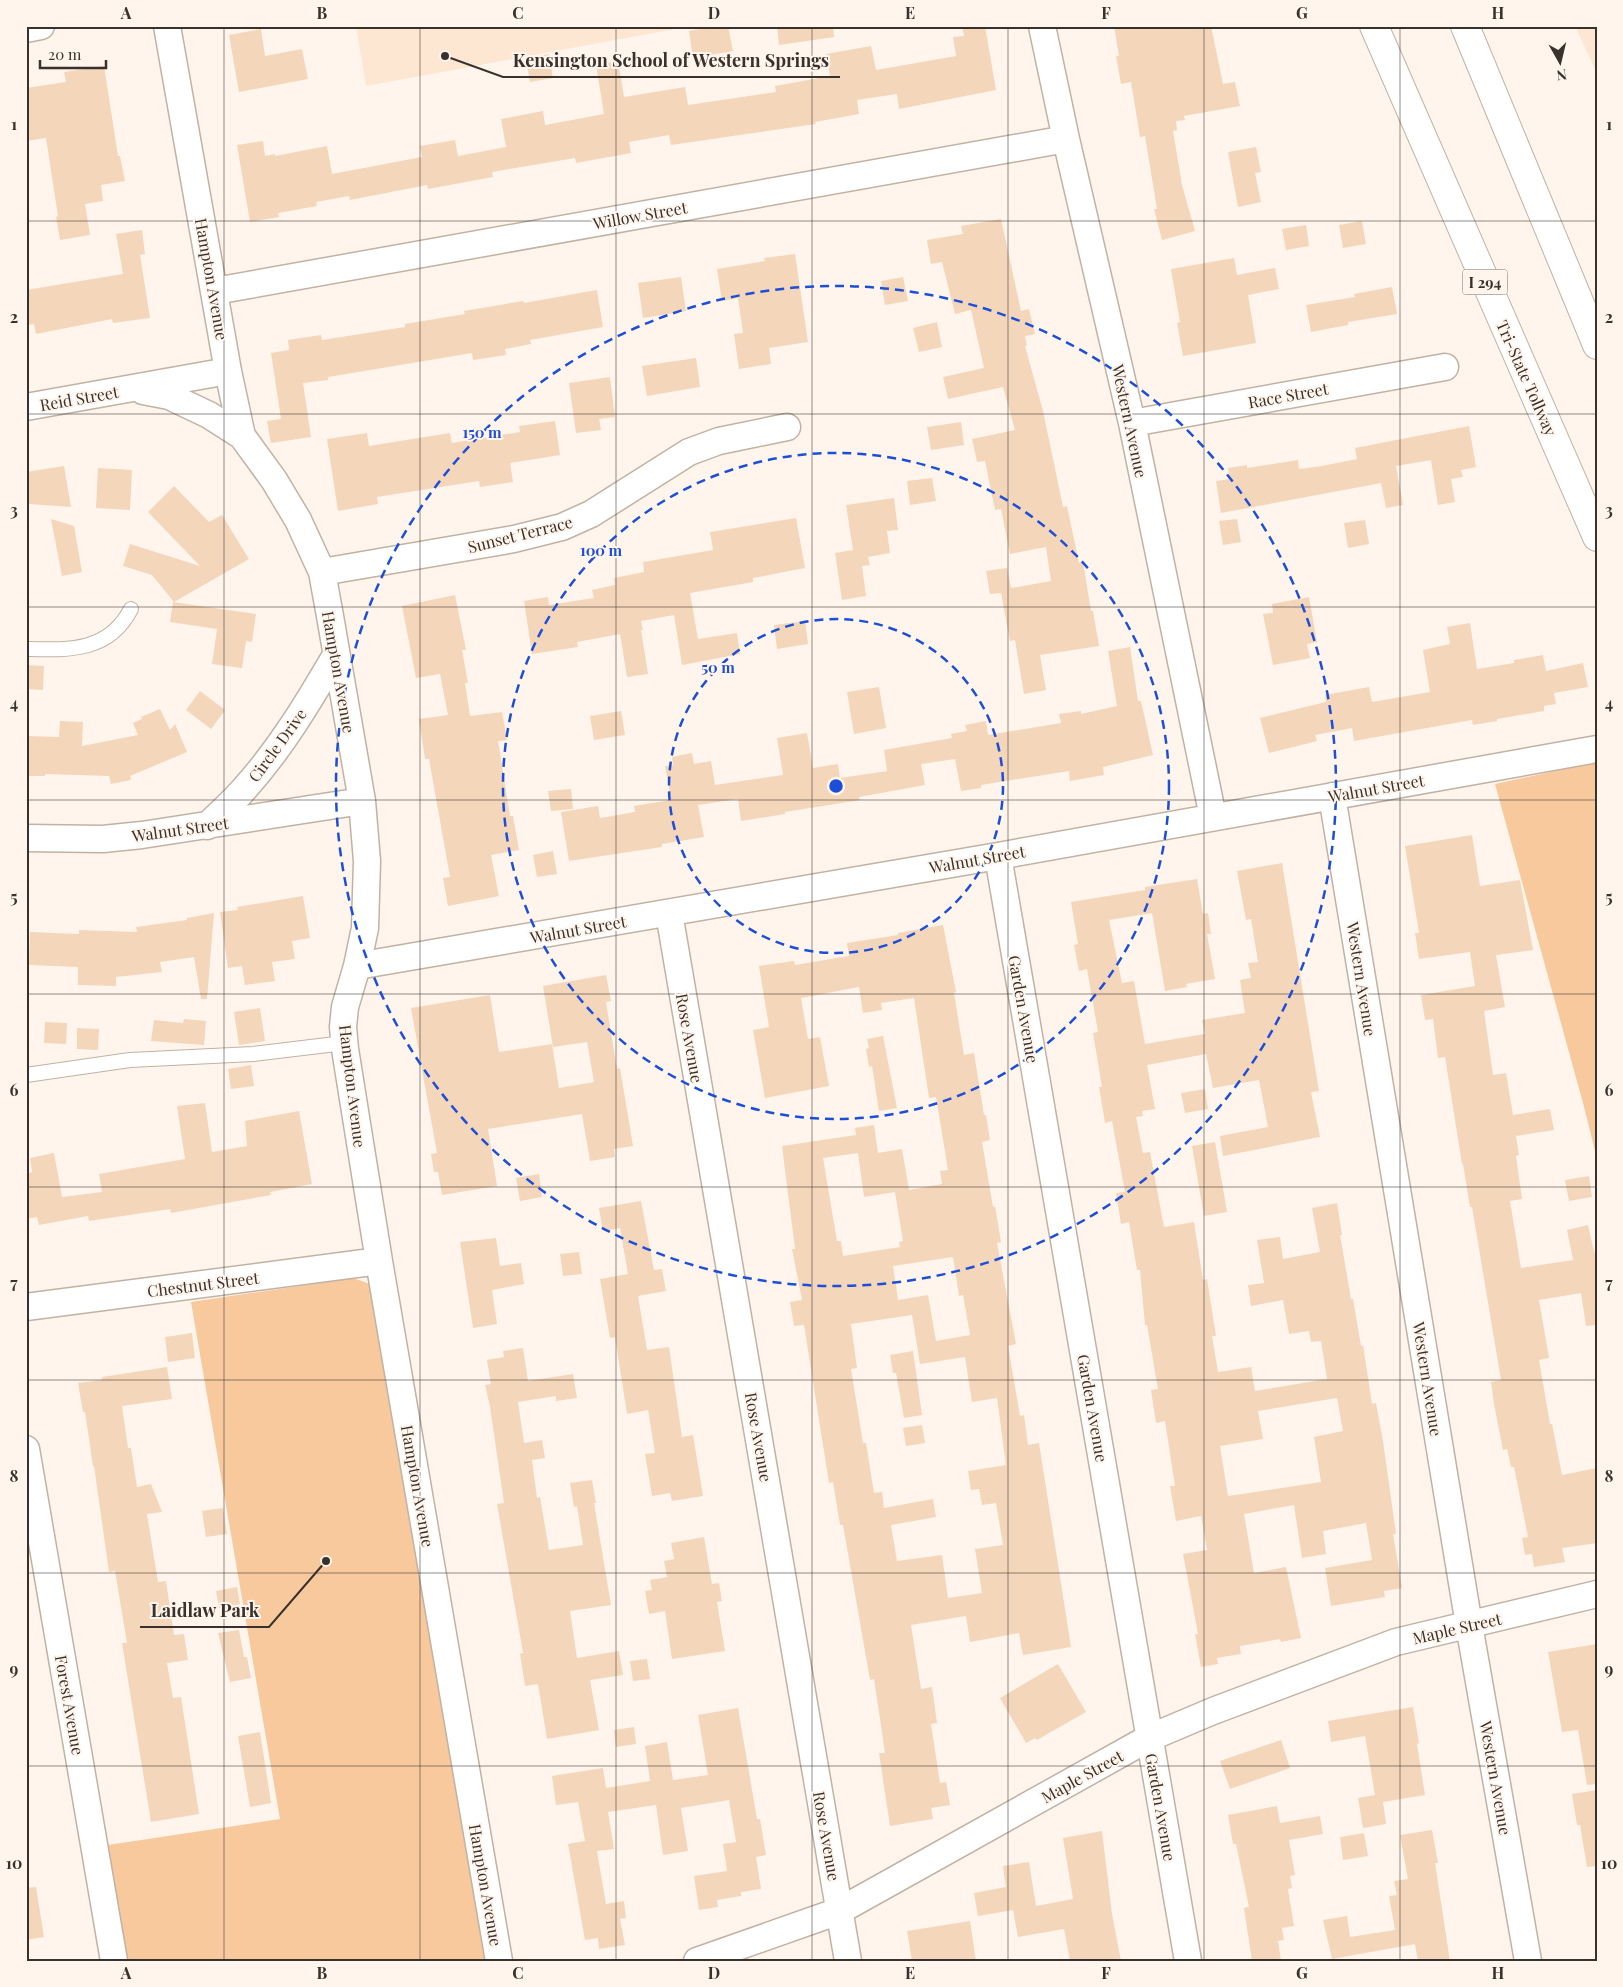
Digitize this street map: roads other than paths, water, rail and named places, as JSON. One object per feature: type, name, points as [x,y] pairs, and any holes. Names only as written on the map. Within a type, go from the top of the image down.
[{"type":"highway","name":"Tri-State Tollway","points":[[1374,26],[1597,538]]},
{"type":"highway","points":[[1464,26],[1597,346]]},
{"type":"street","points":[[26,29],[41,26]]},
{"type":"street","name":"Hampton Avenue","points":[[167,26],[228,371],[242,436],[284,496],[298,520],[322,572],[362,801],[367,861],[365,928],[357,966],[345,1007],[344,1043],[379,1261],[499,1961]]},
{"type":"street","name":"Western Avenue","points":[[1042,26],[1066,140],[1132,423],[1213,817]]},
{"type":"street","name":"Willow Street","points":[[215,291],[1066,140]]},
{"type":"street","name":"Race Street","points":[[1132,423],[1445,367]]},
{"type":"street","name":"Reid Street","points":[[26,407],[228,371]]},
{"type":"street","name":"Reid Street","points":[[132,389],[169,396],[209,415],[242,436]]},
{"type":"street","name":"Sunset Terrace","points":[[322,572],[514,539],[562,527],[591,514],[689,452],[719,441],[787,427]]},
{"type":"street","name":"Circle Drive","points":[[207,826],[262,768],[305,707],[336,655]]},
{"type":"street","name":"Walnut Street","points":[[357,966],[998,856],[1597,749]]},
{"type":"street","name":"Western Avenue","points":[[1332,796],[1469,1625],[1528,1961]]},
{"type":"street","name":"Walnut Street","points":[[26,838],[104,839],[142,836],[362,801]]},
{"type":"street","name":"Garden Avenue","points":[[998,856],[1188,1961]]},
{"type":"street","name":"Rose Avenue","points":[[669,913],[848,1961]]},
{"type":"street","name":"Chestnut Street","points":[[26,1308],[379,1261]]},
{"type":"street","name":"Forest Avenue","points":[[26,1449],[114,1961]]},
{"type":"street","name":"Maple Street","points":[[697,1961],[839,1910],[1149,1738],[1212,1711],[1396,1642],[1597,1594]]},
{"type":"lane","points":[[26,648],[67,648],[90,645],[108,637],[124,623],[131,609]]},
{"type":"lane","points":[[26,1075],[130,1060],[254,1054],[344,1043]]},
{"type":"place","name":"Kensington School of Western Springs","points":[[445,56]]},
{"type":"place","name":"Laidlaw Park","points":[[326,1561]]}]
